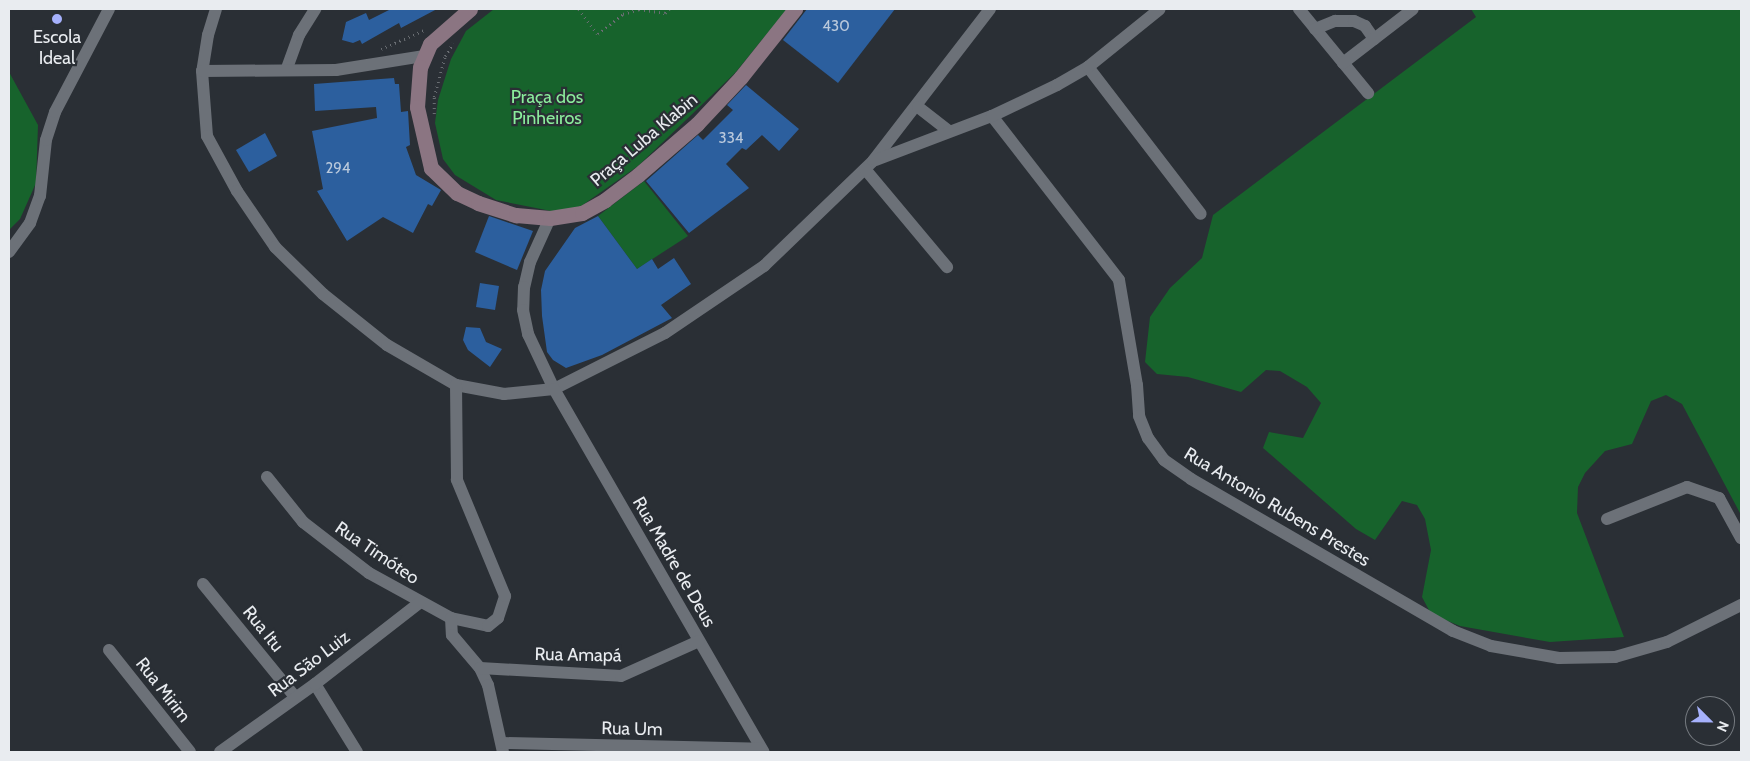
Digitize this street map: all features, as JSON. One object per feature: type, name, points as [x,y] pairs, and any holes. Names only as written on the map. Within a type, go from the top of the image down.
[{"type":"main road","name":"Praça Luba Klabin","points":[[470,9],[430,44],[424,56],[417,107],[431,168],[457,193],[478,203],[516,215],[550,218],[582,213],[638,175],[697,124],[742,77],[795,9]]},
{"type":"street","points":[[9,252],[30,223],[40,196],[46,140],[55,112],[109,9]]},
{"type":"street","points":[[216,9],[208,35],[202,70],[202,94],[207,136],[237,191],[275,247],[323,294],[387,345],[456,385],[504,394],[554,389],[665,333],[764,266],[869,165],[918,107],[990,9]]},
{"type":"street","points":[[287,68],[299,35],[315,9]]},
{"type":"street","points":[[869,165],[947,130],[992,116],[1088,67],[1160,9]]},
{"type":"street","points":[[1300,9],[1368,94]]},
{"type":"street","points":[[1343,63],[1413,9]]},
{"type":"street","points":[[1315,29],[1335,20],[1354,21],[1365,26],[1374,39]]},
{"type":"street","points":[[202,70],[287,68],[336,70],[424,56]]},
{"type":"street","points":[[1088,67],[1202,214]]},
{"type":"street","points":[[918,107],[947,130]]},
{"type":"street","name":"Rua Antonio Rubens Prestes","points":[[992,116],[1119,280],[1137,385],[1139,416],[1148,438],[1164,460],[1191,479],[1453,631],[1491,646],[1558,658],[1615,657],[1667,642],[1741,605]]},
{"type":"street","points":[[869,165],[947,267]]},
{"type":"street","name":"Rua Madre de Deus","points":[[550,218],[530,262],[523,310],[528,334],[554,389],[762,751]]},
{"type":"street","name":"Rua Timóteo","points":[[267,477],[303,522],[369,573],[419,603],[451,618],[488,626],[498,618],[505,596],[457,480],[456,385]]},
{"type":"street","points":[[1607,519],[1687,487],[1719,498],[1741,538]]},
{"type":"street","name":"Rua Itu","points":[[203,584],[295,697]]},
{"type":"street","name":"Rua São Luiz","points":[[220,752],[315,684],[419,603]]},
{"type":"street","points":[[451,618],[452,635],[480,668],[488,685],[503,748]]},
{"type":"street","name":"Rua Amapá","points":[[480,668],[621,676],[699,641]]},
{"type":"street","name":"Rua Mirim","points":[[109,650],[190,752]]},
{"type":"street","points":[[315,684],[357,752]]},
{"type":"street","name":"Rua Um","points":[[503,748],[762,751]]},
{"type":"path","points":[[579,9],[598,34],[623,14],[639,9],[665,12],[669,9]]},
{"type":"path","points":[[376,51],[429,28]]},
{"type":"path","points":[[434,115],[434,97],[445,56],[454,41]]},
{"type":"green space","name":"Praça dos Pinheiros","points":[[494,9],[787,9],[735,73],[638,166],[577,209],[551,211],[496,200],[455,175],[443,159],[435,123],[438,100],[451,59],[466,31]]},
{"type":"green space","points":[[1471,9],[1741,9],[1741,515],[1682,404],[1666,395],[1651,401],[1632,444],[1605,451],[1585,473],[1578,487],[1577,513],[1624,637],[1550,642],[1460,626],[1431,614],[1422,597],[1431,550],[1425,519],[1417,505],[1402,501],[1375,540],[1356,529],[1263,448],[1269,432],[1303,438],[1321,403],[1307,387],[1280,371],[1266,370],[1241,392],[1188,377],[1157,374],[1145,362],[1150,317],[1170,288],[1202,258],[1213,215],[1476,17]]},
{"type":"green space","points":[[9,72],[38,125],[36,183],[20,219],[9,230]]},
{"type":"green space","points":[[644,181],[688,236],[637,269],[598,216]]},
{"type":"building","points":[[391,9],[437,9],[401,28],[399,23],[362,44],[360,40],[353,43],[342,40],[346,22],[366,13],[369,20]]},
{"type":"building","points":[[807,9],[895,9],[838,83],[783,40]]},
{"type":"building","points":[[394,78],[395,84],[399,84],[401,112],[408,111],[410,145],[406,147],[416,175],[441,190],[432,206],[428,204],[413,233],[383,217],[347,241],[317,191],[323,189],[312,131],[377,118],[376,107],[315,111],[314,84]]},
{"type":"building","points":[[746,85],[799,129],[779,151],[762,135],[746,150],[742,148],[726,164],[749,188],[689,233],[646,181],[698,135],[703,140],[733,110],[727,105]]},
{"type":"building","points":[[265,133],[277,156],[249,172],[236,150]]},
{"type":"building","points":[[489,216],[533,231],[517,270],[475,252]]},
{"type":"building","points":[[598,216],[637,269],[652,259],[658,269],[674,258],[691,284],[661,305],[672,318],[602,355],[566,368],[553,360],[547,352],[542,316],[541,290],[545,271],[575,228]]},
{"type":"building","points":[[480,283],[499,286],[495,310],[476,307]]},
{"type":"building","points":[[466,327],[480,328],[486,342],[502,349],[490,367],[468,350],[463,340]]},
{"type":"place","name":"Escola Ideal","points":[[57,19]]}]
